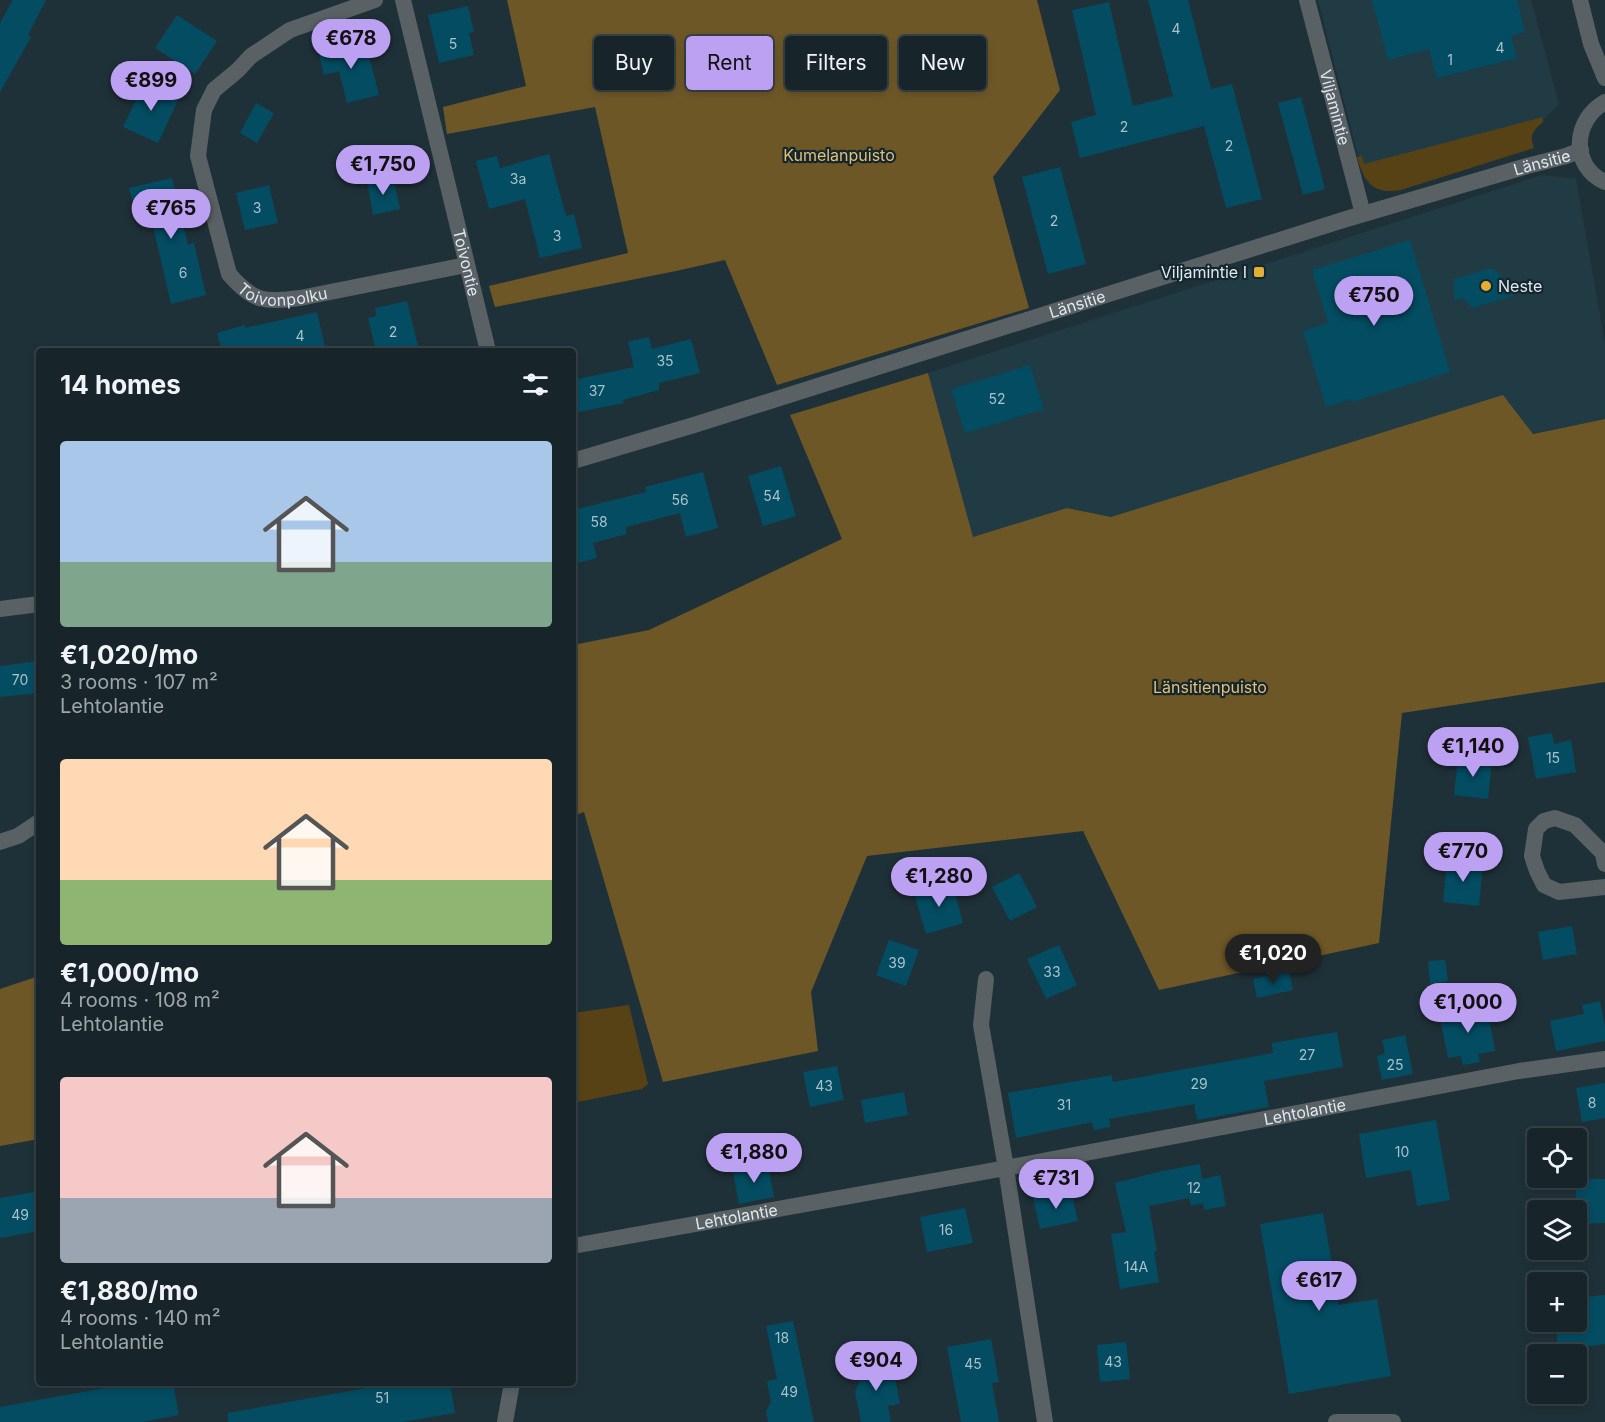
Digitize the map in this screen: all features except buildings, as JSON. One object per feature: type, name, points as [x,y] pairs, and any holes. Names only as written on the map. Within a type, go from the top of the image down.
[{"type":"street","name":"Toivonpolku","points":[[375,0],[290,30],[251,56],[214,90],[204,110],[198,156],[229,274],[242,289],[258,298],[279,300],[300,298],[466,265]]},
{"type":"street","name":"Toivontie","points":[[404,0],[487,348]]},
{"type":"street","name":"Viljamintie","points":[[1306,0],[1363,214]]},
{"type":"street","points":[[1580,0],[1591,45],[1605,78]]},
{"type":"street","points":[[1605,102],[1588,117],[1582,129],[1580,143],[1582,157],[1588,169],[1605,182]]},
{"type":"street","name":"Länsitie","points":[[576,460],[706,422],[1363,214],[1581,150]]},
{"type":"street","points":[[0,609],[36,604]]},
{"type":"street","points":[[1605,864],[1603,854],[1575,825],[1555,818],[1544,821],[1536,829],[1532,856],[1544,885],[1558,891],[1605,887]]},
{"type":"street","points":[[0,842],[18,836],[36,824]]},
{"type":"street","points":[[986,980],[981,1025],[1006,1168],[1045,1422]]},
{"type":"street","name":"Lehtolantie","points":[[576,1245],[1006,1168],[1520,1071],[1605,1059]]},
{"type":"street","points":[[505,1422],[511,1386]]},
{"type":"street","points":[[1336,1422],[1393,1422]]},
{"type":"shaded area","points":[[1318,0],[1531,0],[1559,104],[1546,118],[1361,167]]},
{"type":"shaded area","points":[[1543,117],[1543,122],[1534,130],[1532,136],[1534,148],[1401,190],[1383,190],[1371,185],[1357,157],[1362,156],[1364,164]]},
{"type":"shaded area","points":[[1542,175],[1576,179],[1605,344],[1605,419],[1111,517],[1067,508],[973,537],[928,373]]},
{"type":"shaded area","points":[[629,1005],[648,1084],[642,1089],[576,1102],[576,1013]]},
{"type":"green space","name":"Kumelanpuisto","points":[[507,0],[1037,0],[1060,90],[993,177],[1029,308],[777,385],[725,260],[495,307],[489,286],[628,253],[595,107],[447,134],[443,107],[526,86]]},
{"type":"green space","name":"Länsitienpuisto","points":[[928,373],[973,537],[1067,508],[1111,517],[1503,395],[1533,434],[1605,419],[1605,682],[1402,713],[1379,943],[1159,990],[1083,831],[867,856],[811,992],[818,1051],[663,1082],[584,812],[576,815],[576,644],[649,630],[842,539],[790,415]]},
{"type":"green space","points":[[36,977],[36,1140],[0,1146],[0,989]]},
{"type":"place","name":"Viljamintie I","points":[[1259,272]]},
{"type":"place","name":"Neste","points":[[1486,286]]}]
